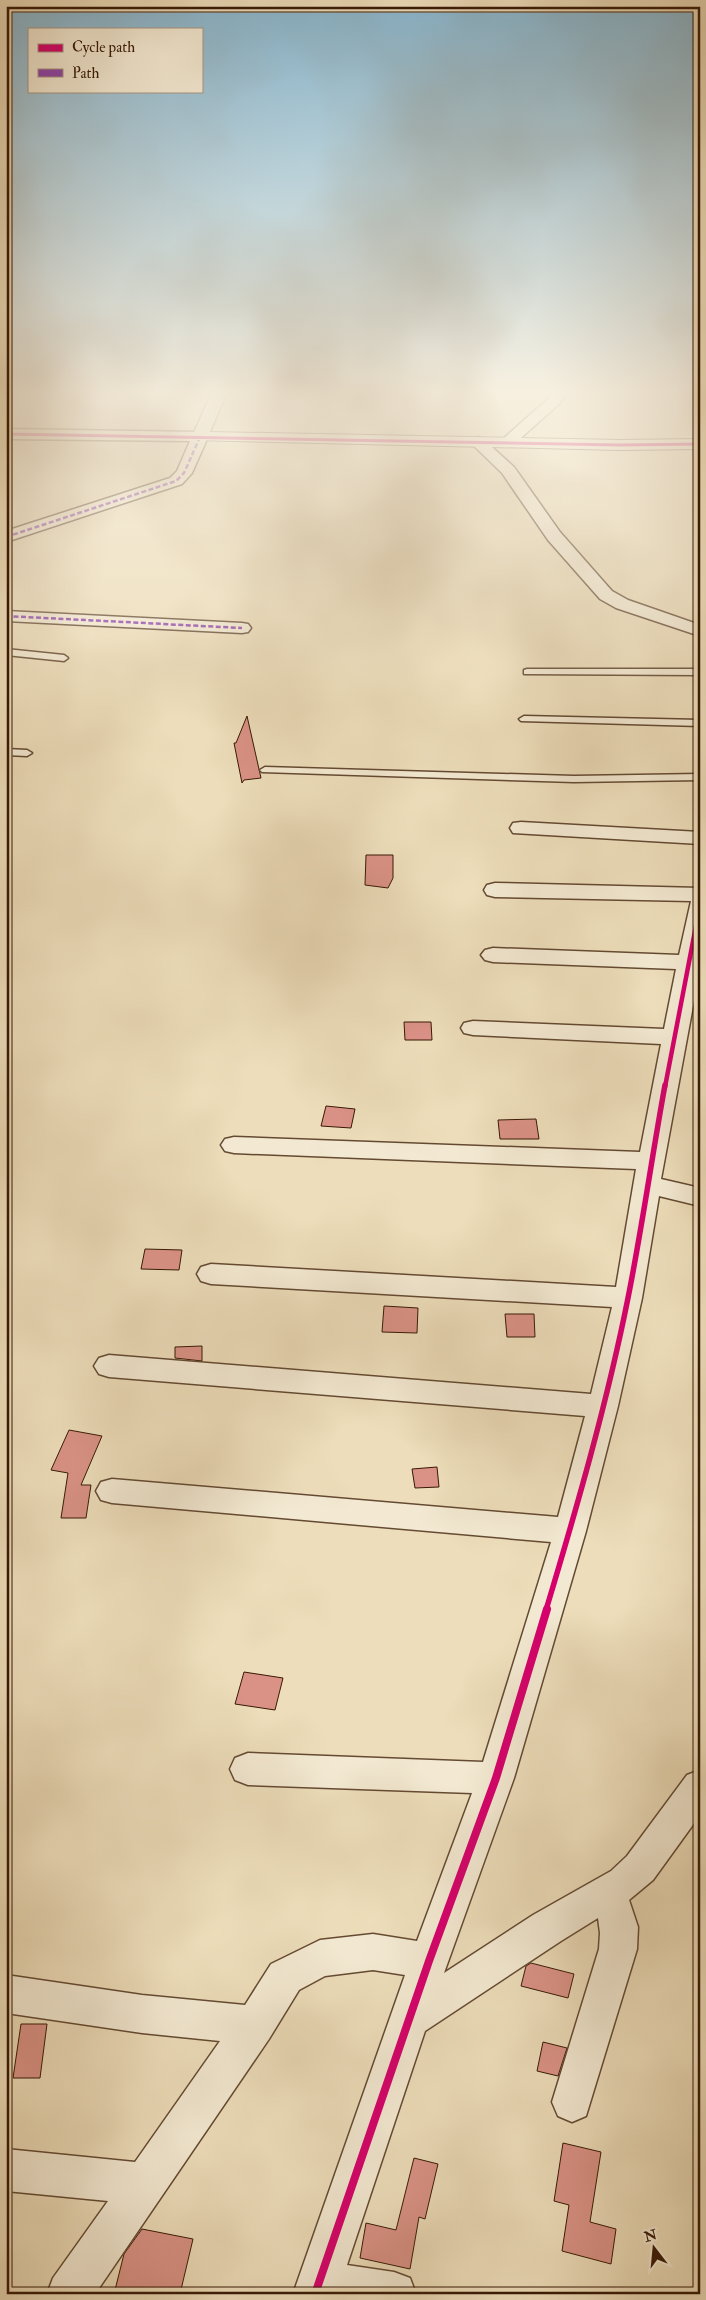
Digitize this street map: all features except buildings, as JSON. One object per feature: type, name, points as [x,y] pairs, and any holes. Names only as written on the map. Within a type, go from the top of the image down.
[{"type":"street","points":[[6,537],[129,496]]},
{"type":"street","points":[[526,496],[554,536],[606,595],[622,604],[697,627]]},
{"type":"street","points":[[6,616],[242,628]]},
{"type":"street","points":[[521,828],[700,838]]},
{"type":"street","points":[[495,890],[700,896]]},
{"type":"street","points":[[394,2294],[317,2288],[429,1961],[496,1778],[570,1531],[603,1406],[628,1298],[649,1172],[700,905]]},
{"type":"street","points":[[493,956],[689,962]]},
{"type":"street","points":[[472,1028],[676,1038]]},
{"type":"street","points":[[234,1145],[649,1172],[700,1197]]},
{"type":"street","points":[[211,1274],[628,1298]]},
{"type":"street","points":[[109,1366],[603,1406]]},
{"type":"street","points":[[112,1491],[570,1531]]},
{"type":"street","points":[[248,1769],[496,1778]]},
{"type":"street","points":[[411,2017],[547,1928],[624,1883],[640,1868],[700,1786]]},
{"type":"street","points":[[572,2102],[618,1949],[621,1932],[619,1918],[606,1895]]},
{"type":"street","points":[[69,2294],[255,2025],[285,1977],[320,1958],[373,1952],[429,1961]]},
{"type":"street","points":[[6,1994],[142,2014],[255,2025]]},
{"type":"street","points":[[6,2170],[145,2184]]},
{"type":"lane","points":[[6,652],[64,658]]},
{"type":"lane","points":[[527,672],[700,672]]},
{"type":"lane","points":[[524,719],[700,723]]},
{"type":"lane","points":[[6,752],[27,753]]},
{"type":"lane","points":[[265,770],[574,779],[700,777]]},
{"type":"marked path","points":[[6,537],[129,496]]},
{"type":"marked path","points":[[6,616],[242,628]]},
{"type":"cycle path","points":[[315,2294],[429,1961],[496,1778],[570,1531],[603,1406],[628,1298],[651,1161],[700,905]]}]
